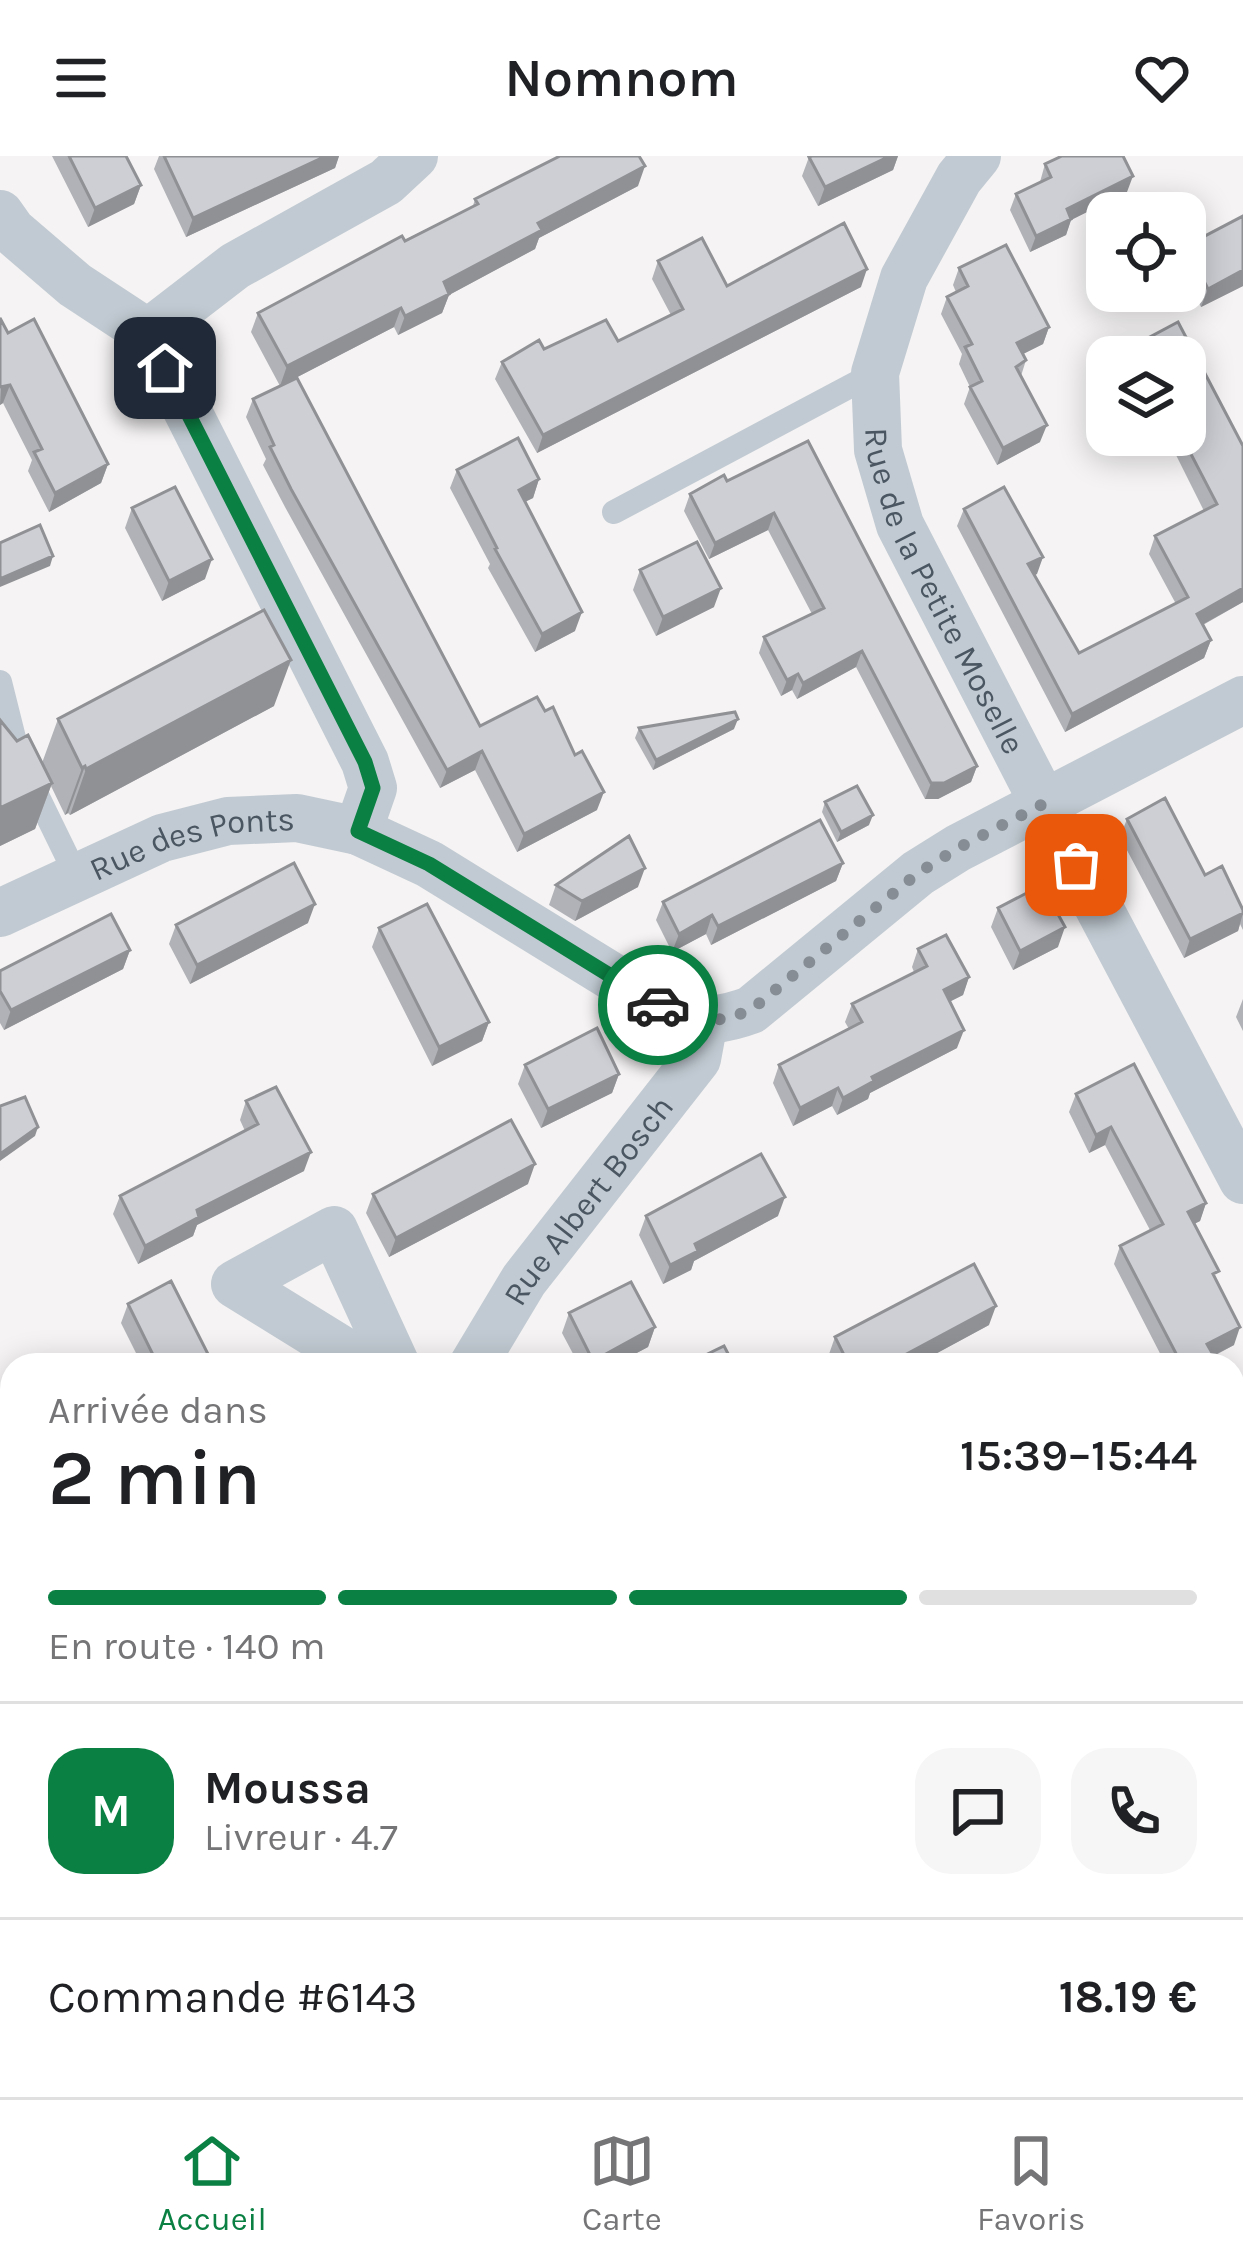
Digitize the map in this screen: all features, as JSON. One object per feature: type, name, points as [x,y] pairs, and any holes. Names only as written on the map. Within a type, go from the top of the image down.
[{"type":"street","points":[[148,333],[235,266],[386,182],[413,156]]},
{"type":"street","name":"Rue de la Petite Moselle","points":[[956,163],[904,278],[875,373],[878,450],[900,525],[1243,1180]]},
{"type":"street","points":[[0,214],[12,231],[75,285],[148,333],[365,762],[373,788],[358,831]]},
{"type":"street","points":[[704,1022],[751,1010],[918,873],[958,848],[1243,700]]},
{"type":"street","name":"Rue des Ponts","points":[[0,914],[162,838],[228,821],[297,818],[358,831],[429,864],[676,1016],[704,1022]]},
{"type":"street","name":"Rue Albert Bosch","points":[[480,1353],[524,1280],[697,1059],[704,1022]]},
{"type":"street","points":[[346,1353],[236,1284],[334,1230],[390,1353]]},
{"type":"lane","name":"Rue de la Petite Moselle","points":[[614,512],[875,373]]},
{"type":"lane","points":[[0,682],[19,758],[77,877]]},
{"type":"building","points":[[69,156],[126,156],[141,185],[95,208]]},
{"type":"building","points":[[164,156],[326,156],[193,218]]},
{"type":"building","points":[[560,156],[639,156],[645,166],[538,223],[542,230],[444,282],[449,294],[405,316],[401,308],[287,366],[258,313],[402,236],[405,241],[478,204],[475,199]]},
{"type":"building","points":[[812,156],[890,156],[825,187]]},
{"type":"building","points":[[1062,156],[1123,156],[1133,176],[1101,192],[1086,192],[1086,200],[1067,209],[1071,219],[1036,236],[1016,194],[1051,177],[1045,164]]},
{"type":"building","points":[[1243,216],[1243,270],[1208,289],[1206,285],[1206,235]]},
{"type":"building","points":[[844,223],[867,269],[543,435],[502,362],[539,340],[544,349],[606,320],[618,341],[683,309],[658,261],[702,238],[727,286]]},
{"type":"building","points":[[1006,245],[1049,327],[1017,343],[1026,360],[1016,367],[1047,425],[1003,448],[970,387],[982,381],[965,347],[972,344],[947,297],[968,286],[959,268]]},
{"type":"building","points":[[0,318],[8,333],[34,319],[108,464],[55,493],[34,452],[42,449],[10,385],[0,387]]},
{"type":"building","points":[[1178,322],[1185,336],[1152,336]]},
{"type":"building","points":[[1206,375],[1243,446],[1243,588],[1197,614],[1211,640],[1072,714],[964,509],[1004,487],[1043,557],[1028,564],[1079,653],[1188,597],[1155,536],[1217,504],[1192,456],[1206,456]]},
{"type":"building","points":[[297,378],[480,726],[537,697],[545,711],[553,707],[575,755],[582,751],[604,792],[524,834],[482,751],[447,770],[270,447],[274,445],[253,399]]},
{"type":"building","points":[[518,438],[539,479],[519,490],[582,612],[542,634],[457,470]]},
{"type":"building","points":[[808,441],[977,766],[944,783],[931,783],[862,651],[803,683],[798,674],[787,680],[764,637],[824,608],[774,513],[715,543],[690,494]]},
{"type":"building","points":[[175,487],[212,559],[169,581],[132,508]]},
{"type":"building","points":[[40,525],[53,556],[0,579],[0,543]]},
{"type":"building","points":[[697,542],[721,588],[663,617],[640,570]]},
{"type":"building","points":[[264,610],[291,660],[82,768],[58,719]]},
{"type":"building","points":[[735,712],[738,719],[656,760],[639,728]]},
{"type":"building","points":[[0,720],[17,741],[28,735],[52,783],[0,808]]},
{"type":"building","points":[[857,786],[873,815],[841,832],[825,802]]},
{"type":"building","points":[[1165,798],[1205,875],[1222,866],[1243,910],[1190,939],[1127,819]]},
{"type":"building","points":[[820,820],[843,863],[718,926],[712,915],[679,934],[663,902]]},
{"type":"building","points":[[629,836],[645,868],[582,901],[556,885]]},
{"type":"building","points":[[294,863],[315,904],[197,965],[176,925]]},
{"type":"building","points":[[1042,885],[1065,927],[1020,951],[998,908]]},
{"type":"building","points":[[427,904],[489,1022],[439,1047],[379,928]]},
{"type":"building","points":[[111,914],[130,950],[11,1010],[0,991],[0,971]]},
{"type":"building","points":[[946,935],[969,977],[944,990],[964,1030],[872,1077],[874,1081],[843,1098],[838,1088],[800,1108],[779,1065],[862,1022],[852,1004],[927,966],[918,949]]},
{"type":"building","points":[[597,1028],[619,1074],[548,1109],[525,1065]]},
{"type":"building","points":[[1134,1064],[1206,1203],[1188,1212],[1219,1271],[1213,1274],[1240,1327],[1207,1344],[1212,1353],[1176,1353],[1120,1246],[1163,1224],[1111,1127],[1096,1135],[1076,1094]]},
{"type":"building","points":[[276,1087],[311,1152],[197,1210],[199,1217],[145,1246],[120,1196],[258,1124],[246,1101]]},
{"type":"building","points":[[25,1097],[38,1127],[0,1154],[0,1106]]},
{"type":"building","points":[[511,1120],[535,1164],[396,1238],[373,1194]]},
{"type":"building","points":[[761,1154],[785,1197],[695,1244],[698,1251],[670,1265],[646,1216]]},
{"type":"building","points":[[974,1264],[996,1306],[908,1353],[843,1353],[835,1337]]},
{"type":"building","points":[[171,1281],[207,1353],[152,1353],[128,1304]]},
{"type":"building","points":[[631,1282],[655,1327],[608,1353],[589,1353],[569,1313]]},
{"type":"way so far","points":[[658,1005],[676,1016],[704,1022],[751,1010],[918,873],[1043,804],[1076,865]]},
{"type":"route","points":[[165,368],[365,762],[373,788],[358,831],[429,864],[658,1005]]}]
